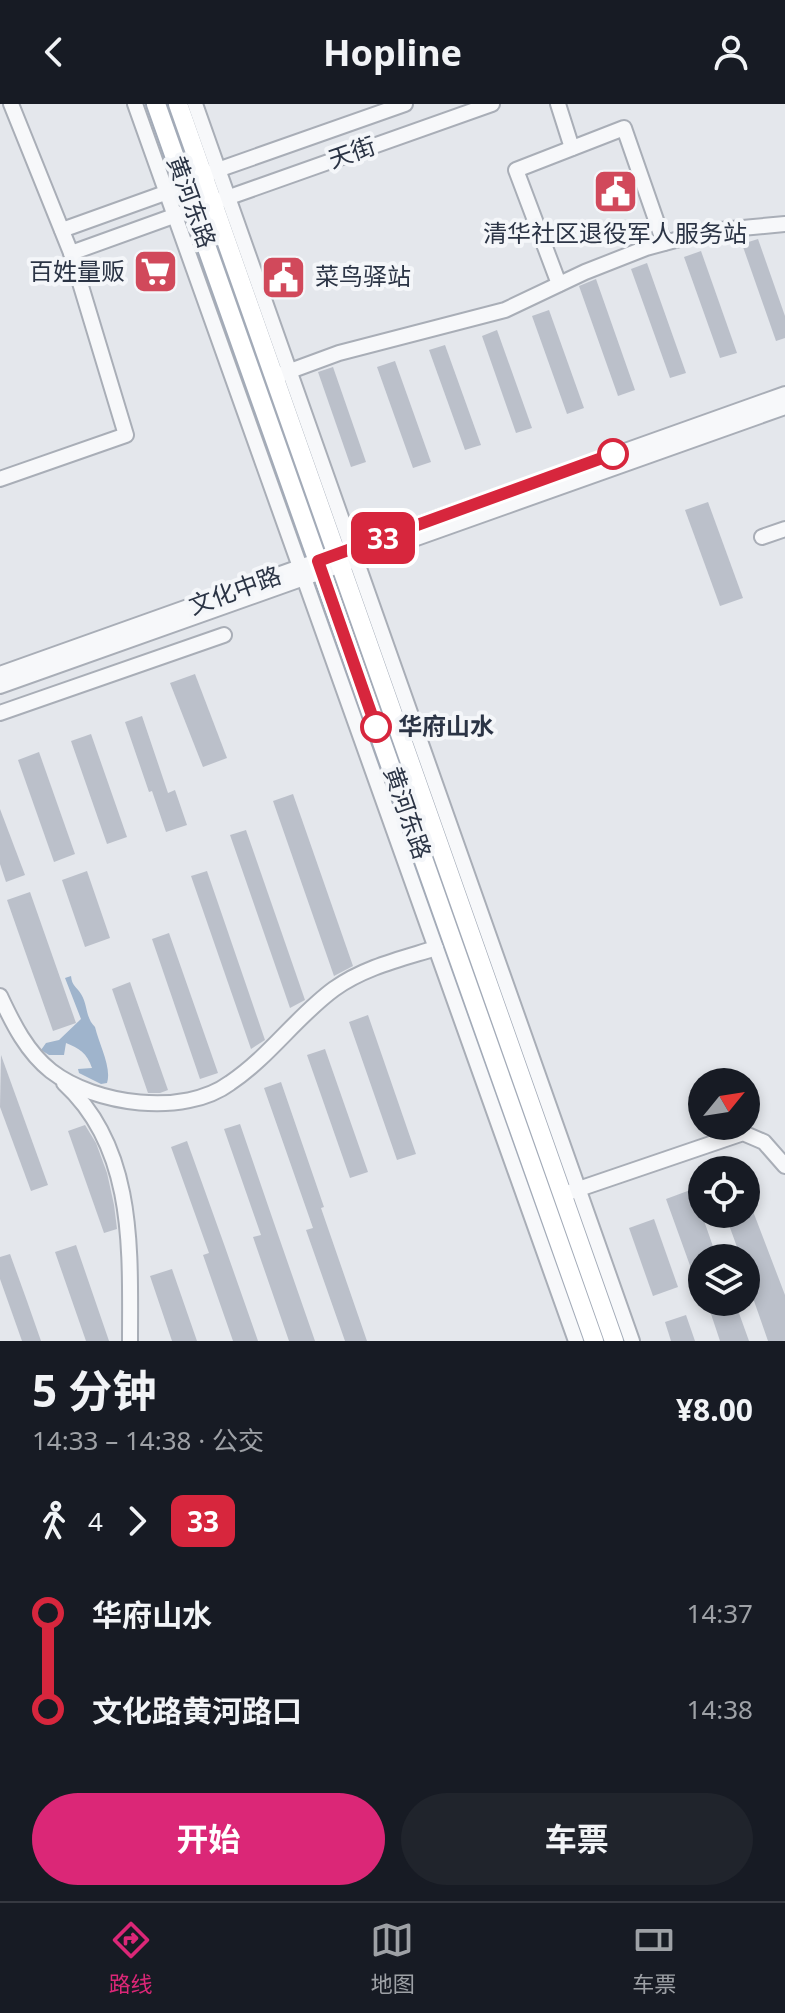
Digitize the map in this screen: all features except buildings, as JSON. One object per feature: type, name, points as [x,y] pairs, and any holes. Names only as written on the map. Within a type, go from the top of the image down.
[{"type":"main road","name":"黄河东路","points":[[156,104],[594,1341]]},
{"type":"main road","name":"黄河东路","points":[[178,104],[220,200],[347,557],[570,1192],[614,1341]]},
{"type":"street","points":[[0,479],[126,435],[71,253],[11,104]]},
{"type":"street","points":[[135,104],[576,1341]]},
{"type":"street","points":[[195,104],[208,175]]},
{"type":"street","name":"天街","points":[[62,230],[405,104]]},
{"type":"street","name":"天街","points":[[71,253],[492,104]]},
{"type":"street","points":[[558,104],[572,148]]},
{"type":"street","points":[[559,284],[516,170],[572,148],[624,128],[664,243]]},
{"type":"street","points":[[282,374],[339,353],[505,310],[559,284],[664,243],[709,231],[785,224]]},
{"type":"street","name":"文化中路","points":[[0,686],[142,637],[301,574],[785,394]]},
{"type":"street","name":"文化中路","points":[[347,557],[785,407]]},
{"type":"street","points":[[762,537],[785,529]]},
{"type":"street","name":"文化中路","points":[[0,674],[301,574]]},
{"type":"street","points":[[0,713],[224,635]]},
{"type":"street","points":[[142,637],[151,660]]},
{"type":"street","points":[[52,1072],[104,1095],[133,1103],[157,1104],[204,1096],[229,1084],[334,989],[374,967],[436,948]]},
{"type":"street","points":[[0,996],[17,1032],[32,1052],[77,1095],[92,1115],[113,1159],[130,1231],[130,1341]]},
{"type":"street","points":[[632,1341],[570,1192],[743,1133],[764,1142],[785,1166]]},
{"type":"water","points":[[71,976],[95,1027],[106,1063],[107,1083],[101,1084],[79,1073],[78,1069],[92,1068],[85,1055],[75,1047],[66,1043],[64,1055],[49,1055],[41,1050],[46,1043],[59,1040],[81,1019],[65,978]]},
{"type":"bus line","name":"33","points":[[376,727],[318,561],[613,454]]},
{"type":"place","name":"清华社区退役军人服务站","points":[[615,192]]},
{"type":"place","name":"百姓量贩","points":[[156,272]]},
{"type":"place","name":"菜鸟驿站","points":[[284,277]]},
{"type":"place","name":"华府山水","points":[[376,727]]}]
